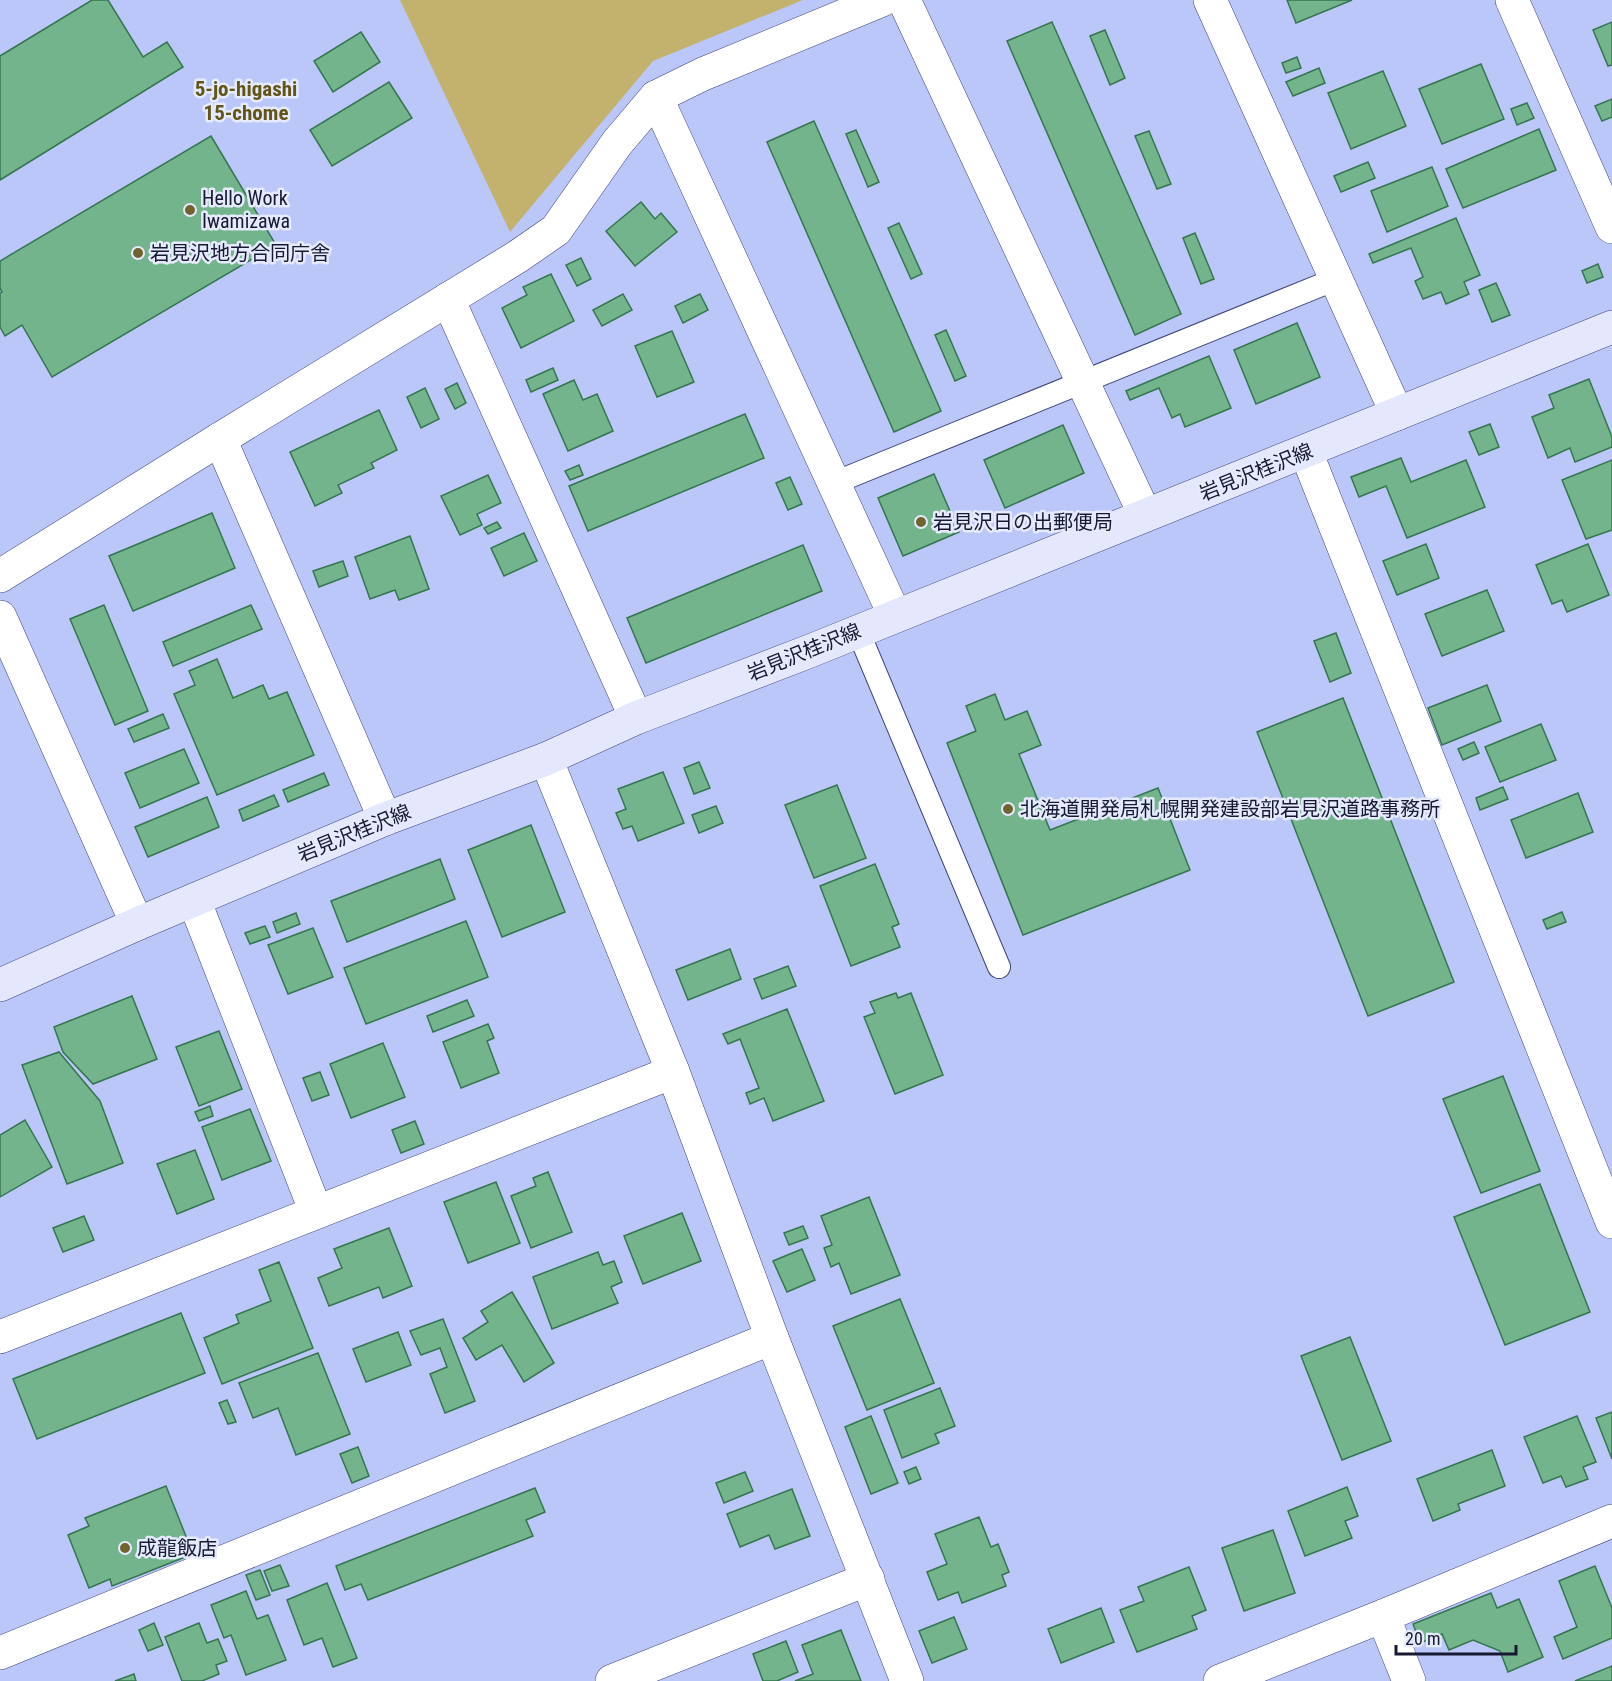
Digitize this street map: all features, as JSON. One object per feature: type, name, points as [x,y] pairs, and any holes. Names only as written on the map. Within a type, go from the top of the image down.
[{"type":"main road","name":"岩見沢桂沢線","points":[[0,985],[385,819],[546,759],[636,718],[1306,452],[1612,327]]},
{"type":"street","points":[[0,576],[517,257],[556,230],[617,143],[656,97],[703,74],[882,0]]},
{"type":"street","points":[[904,0],[1146,515]]},
{"type":"street","points":[[1210,0],[1397,414]]},
{"type":"street","points":[[1512,0],[1612,227]]},
{"type":"street","points":[[656,97],[895,616]]},
{"type":"street","points":[[448,299],[636,718]]},
{"type":"street","points":[[220,439],[385,819]]},
{"type":"street","points":[[1306,452],[1600,1156],[1612,1222]]},
{"type":"street","points":[[0,617],[137,924]]},
{"type":"street","points":[[546,759],[673,1072],[772,1338],[907,1681]]},
{"type":"street","points":[[194,900],[316,1212]]},
{"type":"street","points":[[0,1337],[673,1072]]},
{"type":"street","points":[[0,1653],[772,1338]]},
{"type":"street","points":[[1220,1681],[1612,1521]]},
{"type":"street","points":[[612,1681],[868,1579]]},
{"type":"street","points":[[1383,1616],[1410,1681]]},
{"type":"lane","points":[[834,483],[1336,279]]},
{"type":"lane","points":[[858,631],[999,967]]},
{"type":"shaded area","points":[[400,0],[803,0],[653,61],[510,232]]},
{"type":"building","points":[[92,0],[108,0],[143,57],[167,42],[183,67],[0,180],[0,56]]},
{"type":"building","points":[[1287,0],[1352,0],[1296,23]]},
{"type":"building","points":[[1052,22],[1181,314],[1135,335],[1007,41]]},
{"type":"building","points":[[1612,22],[1612,65],[1608,66],[1593,30]]},
{"type":"building","points":[[1105,30],[1125,78],[1110,85],[1090,36]]},
{"type":"building","points":[[361,32],[380,62],[333,92],[314,61]]},
{"type":"building","points":[[1297,57],[1301,68],[1286,73],[1282,63]]},
{"type":"building","points":[[1481,64],[1504,119],[1442,144],[1419,89]]},
{"type":"building","points":[[1319,68],[1325,83],[1293,96],[1286,82]]},
{"type":"building","points":[[1383,71],[1406,126],[1351,149],[1328,93]]},
{"type":"building","points":[[389,82],[412,118],[332,166],[310,130]]},
{"type":"building","points":[[1612,99],[1612,117],[1602,121],[1595,106]]},
{"type":"building","points":[[1527,103],[1534,118],[1517,125],[1511,109]]},
{"type":"building","points":[[814,121],[941,411],[894,432],[767,142]]},
{"type":"building","points":[[1539,129],[1556,170],[1463,208],[1446,169]]},
{"type":"building","points":[[856,130],[879,182],[868,187],[846,134]]},
{"type":"building","points":[[1149,131],[1171,184],[1157,189],[1135,136]]},
{"type":"building","name":"岩見沢地方合同庁舎","points":[[211,136],[276,245],[52,377],[22,325],[5,336],[0,327],[0,293],[2,292],[0,261]]},
{"type":"building","points":[[1368,162],[1375,178],[1341,192],[1334,176]]},
{"type":"building","points":[[1432,167],[1448,206],[1387,232],[1371,191]]},
{"type":"building","points":[[641,202],[655,219],[661,213],[677,232],[635,266],[606,231]]},
{"type":"building","points":[[1456,218],[1480,275],[1464,282],[1469,294],[1446,304],[1441,292],[1423,299],[1415,281],[1423,277],[1411,248],[1373,263],[1369,254]]},
{"type":"building","points":[[899,223],[922,274],[911,279],[888,228]]},
{"type":"building","points":[[1195,233],[1214,279],[1201,284],[1183,238]]},
{"type":"building","points":[[581,258],[591,279],[577,286],[566,265]]},
{"type":"building","points":[[1598,264],[1603,277],[1587,283],[1582,271]]},
{"type":"building","points":[[551,274],[574,321],[521,348],[502,308],[527,295],[523,287]]},
{"type":"building","points":[[1496,283],[1510,315],[1492,322],[1479,290]]},
{"type":"building","points":[[623,294],[632,310],[602,326],[593,310]]},
{"type":"building","points":[[700,294],[708,310],[683,323],[675,306]]},
{"type":"building","points":[[1297,323],[1320,377],[1256,404],[1234,350]]},
{"type":"building","points":[[946,330],[966,376],[955,381],[935,335]]},
{"type":"building","points":[[672,331],[694,382],[657,397],[635,346]]},
{"type":"building","points":[[1209,356],[1231,408],[1185,427],[1180,414],[1172,418],[1159,388],[1130,400],[1126,391]]},
{"type":"building","points":[[553,368],[558,380],[531,392],[526,380]]},
{"type":"building","points":[[1589,379],[1612,437],[1612,447],[1575,462],[1570,448],[1548,458],[1532,417],[1554,408],[1549,395]]},
{"type":"building","points":[[574,380],[583,400],[597,394],[613,431],[568,451],[543,394]]},
{"type":"building","points":[[457,383],[466,403],[455,409],[445,389]]},
{"type":"building","points":[[425,388],[439,419],[421,428],[407,397]]},
{"type":"building","points":[[379,410],[397,450],[371,463],[374,468],[338,485],[342,493],[315,506],[290,452]]},
{"type":"building","points":[[745,414],[764,458],[588,531],[569,486]]},
{"type":"building","points":[[1490,424],[1499,447],[1479,455],[1469,432]]},
{"type":"building","points":[[1063,425],[1084,473],[1005,508],[984,460]]},
{"type":"building","points":[[1401,458],[1411,482],[1466,460],[1485,507],[1407,538],[1386,486],[1359,497],[1351,477]]},
{"type":"building","points":[[1612,460],[1612,530],[1586,539],[1562,480]]},
{"type":"building","points":[[579,465],[583,475],[570,480],[565,471]]},
{"type":"building","points":[[934,474],[959,532],[903,556],[878,498]]},
{"type":"building","points":[[488,475],[501,503],[477,514],[482,525],[460,535],[441,496]]},
{"type":"building","points":[[790,477],[802,504],[788,510],[776,483]]},
{"type":"building","points":[[212,513],[235,568],[133,611],[109,556]]},
{"type":"building","points":[[497,522],[501,528],[488,534],[484,528]]},
{"type":"building","points":[[524,533],[537,561],[504,576],[491,548]]},
{"type":"building","points":[[410,536],[429,589],[399,600],[395,590],[370,599],[355,557]]},
{"type":"building","points":[[1426,544],[1439,578],[1397,595],[1383,561]]},
{"type":"building","points":[[1588,544],[1609,595],[1567,612],[1562,600],[1552,604],[1536,565]]},
{"type":"building","points":[[803,545],[822,591],[646,663],[627,618]]},
{"type":"building","points":[[343,561],[348,576],[319,587],[313,571]]},
{"type":"building","points":[[1487,590],[1504,631],[1442,656],[1425,614]]},
{"type":"building","points":[[104,605],[148,711],[115,725],[70,619]]},
{"type":"building","points":[[251,605],[262,629],[173,666],[163,642]]},
{"type":"building","points":[[1336,633],[1351,673],[1330,682],[1314,641]]},
{"type":"building","points":[[217,659],[233,698],[263,685],[269,699],[287,692],[314,755],[217,795],[174,694],[195,685],[189,671]]},
{"type":"building","points":[[1487,685],[1501,721],[1442,745],[1428,708]]},
{"type":"building","name":"北海道開発局札幌開発建設部岩見沢道路事務所","points":[[995,694],[1005,720],[1027,711],[1041,745],[1019,754],[1050,830],[1158,788],[1190,870],[1023,935],[947,743],[976,731],[966,706]]},
{"type":"building","points":[[1343,698],[1454,982],[1368,1016],[1257,732]]},
{"type":"building","points":[[163,714],[169,728],[134,742],[128,729]]},
{"type":"building","points":[[1541,724],[1556,760],[1500,782],[1485,747]]},
{"type":"building","points":[[1474,742],[1479,753],[1463,760],[1458,749]]},
{"type":"building","points":[[184,749],[199,783],[140,808],[125,773]]},
{"type":"building","points":[[699,762],[710,788],[694,794],[684,768]]},
{"type":"building","points":[[663,772],[684,823],[638,841],[632,826],[623,829],[616,813],[626,809],[618,789]]},
{"type":"building","points":[[324,773],[329,785],[288,802],[283,790]]},
{"type":"building","points":[[837,785],[866,858],[814,878],[785,805]]},
{"type":"building","points":[[1503,787],[1508,799],[1480,810],[1476,798]]},
{"type":"building","points":[[1578,793],[1593,832],[1526,858],[1511,820]]},
{"type":"building","points":[[274,795],[279,806],[243,821],[239,810]]},
{"type":"building","points":[[207,797],[219,827],[148,857],[135,827]]},
{"type":"building","points":[[716,806],[723,823],[699,833],[692,815]]},
{"type":"building","points":[[531,825],[565,912],[502,937],[468,850]]},
{"type":"building","points":[[440,859],[455,899],[347,942],[331,901]]},
{"type":"building","points":[[875,864],[899,924],[892,927],[900,947],[851,966],[820,886]]},
{"type":"building","points":[[1562,912],[1566,922],[1547,929],[1543,920]]},
{"type":"building","points":[[296,913],[300,924],[277,933],[273,922]]},
{"type":"building","points":[[466,921],[488,977],[366,1024],[344,968]]},
{"type":"building","points":[[265,926],[270,937],[250,944],[245,933]]},
{"type":"building","points":[[313,928],[333,977],[288,994],[268,945]]},
{"type":"building","points":[[730,949],[741,979],[688,1000],[676,970]]},
{"type":"building","points":[[788,966],[796,986],[762,999],[754,979]]},
{"type":"building","points":[[896,993],[898,998],[911,993],[943,1075],[895,1094],[864,1017],[875,1013],[870,1002]]},
{"type":"building","points":[[132,996],[157,1059],[93,1084],[63,1052],[54,1027]]},
{"type":"building","points":[[467,1000],[474,1016],[433,1032],[427,1016]]},
{"type":"building","points":[[787,1009],[824,1101],[773,1121],[764,1098],[750,1104],[746,1093],[759,1088],[740,1039],[728,1044],[723,1034]]},
{"type":"building","points":[[488,1024],[494,1038],[487,1041],[499,1073],[461,1088],[443,1042]]},
{"type":"building","points":[[219,1031],[242,1089],[199,1106],[176,1047]]},
{"type":"building","points":[[383,1043],[405,1097],[351,1118],[330,1064]]},
{"type":"building","points":[[59,1052],[100,1101],[123,1163],[67,1184],[22,1065]]},
{"type":"building","points":[[320,1072],[329,1095],[312,1101],[303,1078]]},
{"type":"building","points":[[1503,1076],[1540,1171],[1481,1193],[1443,1099]]},
{"type":"building","points":[[210,1106],[213,1116],[199,1121],[195,1112]]},
{"type":"building","points":[[250,1109],[271,1161],[222,1180],[202,1127]]},
{"type":"building","points":[[25,1120],[52,1167],[0,1197],[0,1135]]},
{"type":"building","points":[[415,1121],[424,1144],[401,1153],[392,1130]]},
{"type":"building","points":[[195,1150],[214,1199],[177,1214],[157,1164]]},
{"type":"building","points":[[548,1172],[572,1232],[531,1248],[511,1196],[536,1186],[533,1178]]},
{"type":"building","points":[[496,1182],[520,1243],[468,1263],[444,1202]]},
{"type":"building","points":[[1540,1184],[1590,1312],[1505,1345],[1454,1217]]},
{"type":"building","points":[[869,1197],[900,1275],[851,1294],[839,1263],[831,1267],[824,1248],[832,1245],[821,1216]]},
{"type":"building","points":[[682,1213],[701,1261],[643,1284],[624,1236]]},
{"type":"building","points":[[84,1216],[94,1240],[63,1252],[53,1228]]},
{"type":"building","points":[[803,1226],[808,1238],[789,1245],[784,1233]]},
{"type":"building","points":[[389,1228],[412,1286],[383,1298],[379,1287],[329,1306],[318,1278],[342,1268],[334,1249]]},
{"type":"building","points":[[802,1249],[815,1280],[787,1292],[773,1261]]},
{"type":"building","points":[[598,1252],[603,1265],[614,1261],[622,1282],[611,1287],[618,1303],[552,1329],[533,1277]]},
{"type":"building","points":[[279,1262],[313,1348],[222,1384],[204,1338],[239,1323],[236,1315],[271,1301],[259,1270]]},
{"type":"building","points":[[512,1292],[554,1363],[524,1382],[502,1345],[476,1360],[463,1338],[488,1322],[481,1311]]},
{"type":"building","points":[[900,1299],[934,1383],[867,1410],[833,1326]]},
{"type":"building","points":[[181,1313],[205,1373],[37,1439],[13,1379]]},
{"type":"building","points":[[443,1319],[475,1401],[445,1413],[430,1374],[447,1367],[440,1348],[421,1355],[410,1331]]},
{"type":"building","points":[[398,1332],[411,1365],[366,1382],[353,1349]]},
{"type":"building","points":[[1350,1337],[1391,1441],[1342,1460],[1301,1356]]},
{"type":"building","points":[[318,1353],[350,1434],[296,1455],[278,1408],[253,1418],[239,1383]]},
{"type":"building","points":[[940,1388],[955,1426],[935,1434],[939,1443],[902,1458],[884,1410]]},
{"type":"building","points":[[227,1400],[236,1422],[228,1424],[219,1403]]},
{"type":"building","points":[[1612,1412],[1612,1459],[1596,1418]]},
{"type":"building","points":[[871,1416],[898,1483],[871,1494],[845,1427]]},
{"type":"building","points":[[1577,1416],[1596,1462],[1583,1467],[1588,1479],[1566,1487],[1561,1476],[1543,1483],[1524,1437]]},
{"type":"building","points":[[358,1447],[369,1476],[352,1483],[340,1454]]},
{"type":"building","points":[[1492,1450],[1505,1486],[1458,1504],[1460,1510],[1433,1521],[1417,1479]]},
{"type":"building","points":[[916,1467],[921,1479],[909,1484],[904,1472]]},
{"type":"building","points":[[745,1472],[753,1491],[724,1503],[716,1483]]},
{"type":"building","points":[[166,1486],[193,1554],[112,1586],[110,1579],[89,1588],[68,1535],[89,1526],[85,1518]]},
{"type":"building","points":[[1347,1487],[1358,1516],[1345,1521],[1352,1538],[1305,1556],[1288,1511]]},
{"type":"building","points":[[535,1488],[545,1512],[526,1520],[533,1536],[368,1600],[361,1584],[345,1590],[336,1566]]},
{"type":"building","points":[[792,1489],[810,1536],[775,1549],[769,1535],[740,1547],[727,1514]]},
{"type":"building","points":[[979,1517],[991,1547],[998,1544],[1009,1572],[1002,1575],[1006,1586],[962,1603],[958,1592],[938,1600],[927,1572],[947,1564],[935,1534]]},
{"type":"building","points":[[1273,1530],[1295,1593],[1244,1611],[1222,1548]]},
{"type":"building","points":[[280,1565],[289,1586],[272,1591],[264,1571]]},
{"type":"building","points":[[1595,1566],[1612,1608],[1612,1638],[1563,1659],[1554,1637],[1577,1627],[1559,1581]]},
{"type":"building","points":[[1189,1567],[1206,1610],[1192,1616],[1197,1629],[1137,1652],[1120,1610],[1144,1601],[1138,1587]]},
{"type":"building","points":[[260,1570],[270,1595],[256,1600],[246,1575]]},
{"type":"building","points":[[327,1583],[357,1658],[333,1667],[322,1638],[304,1645],[287,1600]]},
{"type":"building","points":[[246,1591],[257,1619],[268,1615],[286,1660],[246,1675],[231,1635],[224,1638],[211,1605]]},
{"type":"building","points":[[1491,1593],[1497,1608],[1519,1599],[1543,1657],[1508,1672],[1500,1651],[1473,1640],[1449,1650],[1442,1634],[1420,1643],[1413,1624]]},
{"type":"building","points":[[1101,1608],[1114,1642],[1061,1663],[1048,1629]]},
{"type":"building","points":[[954,1617],[967,1649],[932,1663],[919,1631]]},
{"type":"building","points":[[154,1623],[163,1645],[148,1651],[139,1630]]},
{"type":"building","points":[[199,1623],[207,1643],[218,1639],[227,1661],[216,1665],[219,1674],[202,1681],[182,1681],[165,1637]]},
{"type":"building","points":[[841,1630],[861,1681],[795,1681],[813,1674],[802,1645]]},
{"type":"building","points":[[786,1641],[798,1672],[777,1681],[763,1681],[753,1654]]},
{"type":"building","points":[[1612,1666],[1612,1681],[1575,1681]]},
{"type":"building","points":[[134,1674],[136,1681],[115,1681]]},
{"type":"place","name":"Hello Work Iwamizawa","points":[[190,210]]},
{"type":"place","name":"岩見沢地方合同庁舎","points":[[138,253]]},
{"type":"place","name":"岩見沢日の出郵便局","points":[[921,522]]},
{"type":"place","name":"北海道開発局札幌開発建設部岩見沢道路事務所","points":[[1008,809]]},
{"type":"place","name":"成龍飯店","points":[[125,1548]]},
{"type":"district","name":"5-jo-higashi 15-chome","points":[[246,101]]}]
